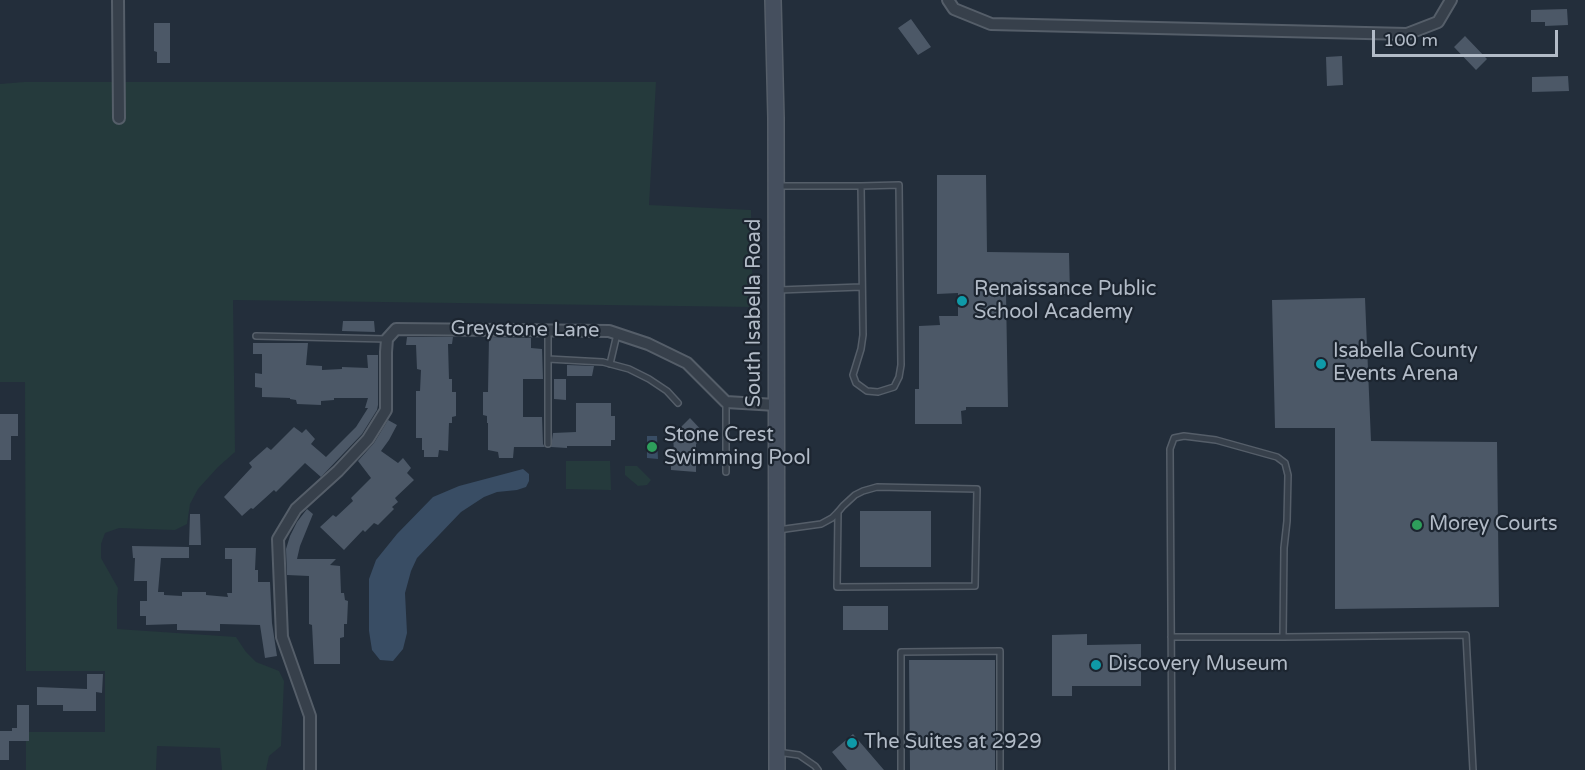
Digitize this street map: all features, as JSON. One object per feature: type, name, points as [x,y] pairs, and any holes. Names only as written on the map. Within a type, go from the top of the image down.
[{"type":"main road","name":"South Isabella Road","points":[[773,0],[776,186],[777,770]]},
{"type":"street","points":[[118,0],[119,118]]},
{"type":"street","points":[[948,0],[954,9],[991,24],[1407,34],[1438,22],[1451,0]]},
{"type":"street","name":"Greystone Lane","points":[[387,339],[396,328],[609,331],[648,344],[687,363],[726,402]]},
{"type":"street","points":[[310,770],[310,716],[282,636],[279,539],[296,508],[338,471],[368,439],[386,410],[387,339]]},
{"type":"street","points":[[726,402],[776,405]]},
{"type":"lane","points":[[776,186],[898,185],[901,365],[894,387],[878,392],[867,391],[856,383],[853,375],[861,349],[862,335],[861,186]]},
{"type":"lane","points":[[776,290],[861,286]]},
{"type":"lane","points":[[548,330],[548,444]]},
{"type":"lane","points":[[610,364],[617,333]]},
{"type":"lane","points":[[256,336],[387,339]]},
{"type":"lane","points":[[548,359],[581,360],[628,369],[649,379],[678,403]]},
{"type":"lane","points":[[726,402],[726,472]]},
{"type":"lane","points":[[1172,770],[1170,449],[1174,438],[1184,436],[1216,441],[1278,457],[1286,463],[1288,475],[1284,548],[1284,636]]},
{"type":"lane","points":[[776,530],[821,524],[832,518],[838,512],[855,495],[877,487],[977,489],[975,586],[837,587],[838,512]]},
{"type":"lane","points":[[1171,637],[1466,635],[1473,770]]},
{"type":"lane","points":[[901,770],[901,652],[1000,651],[1000,770]]},
{"type":"lane","points":[[777,752],[799,755],[818,770]]},
{"type":"green space","points":[[24,82],[656,82],[649,205],[751,210],[753,307],[233,300],[235,452],[198,489],[190,504],[187,524],[175,530],[119,528],[105,533],[101,544],[101,558],[118,588],[117,629],[236,637],[256,662],[279,671],[284,681],[281,746],[269,756],[266,770],[222,770],[220,748],[157,746],[156,770],[26,770],[26,732],[105,732],[105,671],[26,671],[25,382],[0,382],[0,84]]},
{"type":"green space","points":[[566,461],[610,461],[611,490],[566,489]]},
{"type":"green space","points":[[625,466],[637,466],[651,480],[647,485],[638,486],[625,475]]},
{"type":"water","name":"Stone Crest Swimming Pool","points":[[647,436],[657,436],[658,459],[647,458]]},
{"type":"water","points":[[523,469],[529,474],[526,487],[497,492],[484,497],[461,512],[417,558],[405,593],[407,633],[403,649],[393,661],[380,660],[372,650],[369,631],[369,579],[376,560],[397,534],[433,497],[459,486]]},
{"type":"building","points":[[1567,9],[1568,25],[1545,26],[1545,22],[1531,22],[1531,10]]},
{"type":"building","points":[[911,19],[931,47],[918,55],[898,28]]},
{"type":"building","points":[[154,23],[170,23],[170,63],[157,63],[157,52],[154,51]]},
{"type":"building","points":[[1465,36],[1487,59],[1476,70],[1454,47]]},
{"type":"building","points":[[1342,56],[1343,85],[1327,86],[1326,57]]},
{"type":"building","points":[[1568,76],[1569,91],[1532,92],[1532,77]]},
{"type":"building","name":"Renaissance Public School Academy","points":[[937,175],[986,175],[987,252],[1069,253],[1070,294],[1006,294],[1008,407],[966,407],[966,410],[961,411],[962,424],[915,424],[915,389],[919,389],[919,326],[940,325],[939,316],[958,316],[958,293],[937,294]]},
{"type":"building","name":"Morey Courts","points":[[1365,298],[1371,441],[1497,442],[1499,607],[1335,609],[1335,428],[1275,428],[1272,300]]},
{"type":"building","points":[[343,321],[374,321],[375,332],[342,331]]},
{"type":"building","points":[[407,337],[453,337],[452,344],[448,344],[449,379],[452,379],[452,392],[456,392],[456,416],[452,417],[452,423],[449,423],[448,451],[439,450],[438,457],[424,457],[422,438],[416,438],[416,391],[420,391],[421,370],[417,369],[416,345],[406,345]]},
{"type":"building","points":[[489,337],[531,338],[531,348],[542,349],[543,379],[523,379],[523,417],[542,417],[545,447],[514,447],[513,458],[499,458],[498,452],[488,450],[488,423],[487,416],[483,415],[483,392],[488,392]]},
{"type":"building","points":[[253,343],[308,343],[306,365],[322,366],[322,370],[342,369],[342,367],[368,368],[367,355],[378,355],[378,405],[362,434],[321,477],[305,463],[276,492],[274,490],[242,516],[224,497],[252,467],[249,463],[267,447],[271,450],[294,427],[302,433],[306,429],[315,439],[311,444],[326,457],[356,427],[368,408],[365,408],[368,398],[334,398],[334,400],[321,401],[321,405],[297,404],[296,400],[290,398],[262,397],[262,388],[255,387],[255,373],[262,374],[262,354],[253,354]]},
{"type":"building","points":[[567,365],[594,366],[592,376],[567,376]]},
{"type":"building","points":[[554,379],[566,379],[566,400],[554,399]]},
{"type":"building","points":[[576,403],[611,403],[611,416],[615,416],[615,440],[611,440],[611,446],[551,447],[553,433],[576,432]]},
{"type":"building","points":[[0,414],[18,414],[18,436],[11,436],[11,460],[0,460]]},
{"type":"building","points":[[690,418],[705,434],[696,444],[696,472],[671,470],[671,453],[674,453],[673,435]]},
{"type":"building","points":[[388,420],[397,425],[381,451],[398,463],[403,458],[411,468],[407,473],[414,480],[395,498],[398,502],[392,507],[394,509],[378,525],[374,523],[365,532],[363,530],[344,550],[320,527],[333,515],[336,517],[353,501],[351,498],[371,478],[358,461],[374,443]]},
{"type":"building","points":[[307,509],[313,514],[297,559],[336,559],[330,565],[340,566],[341,593],[344,593],[345,600],[348,601],[347,624],[344,624],[344,637],[340,638],[340,664],[314,664],[312,625],[309,624],[309,576],[287,575],[286,549],[297,522]]},
{"type":"building","points":[[860,511],[931,511],[931,567],[860,567]]},
{"type":"building","points":[[190,514],[200,514],[201,545],[189,545]]},
{"type":"building","points":[[132,546],[189,547],[189,558],[161,558],[158,592],[164,592],[164,595],[182,596],[182,592],[206,592],[206,595],[228,597],[227,593],[232,593],[232,559],[225,559],[225,548],[256,548],[255,570],[258,570],[258,582],[270,582],[272,623],[277,656],[265,658],[260,625],[220,624],[220,631],[177,630],[177,624],[146,625],[146,616],[140,616],[140,601],[147,601],[147,581],[134,581],[135,558],[133,558]]},
{"type":"building","points":[[843,606],[888,606],[888,630],[843,630]]},
{"type":"building","name":"Discovery Museum","points":[[1087,634],[1087,645],[1141,644],[1141,686],[1072,686],[1072,696],[1052,696],[1052,635]]},
{"type":"building","points":[[909,660],[995,660],[995,770],[910,770]]},
{"type":"building","points":[[87,674],[103,674],[102,693],[96,692],[96,711],[63,711],[63,705],[37,705],[37,687],[87,689]]},
{"type":"building","points":[[17,705],[29,705],[29,741],[9,741],[9,760],[0,760],[0,731],[12,731],[12,728],[17,728]]},
{"type":"building","name":"The Suites at 2929","points":[[853,734],[884,770],[847,770],[832,752]]},
{"type":"place","name":"Renaissance Public School Academy","points":[[962,301]]},
{"type":"place","name":"Isabella County Events Arena","points":[[1321,364]]},
{"type":"place","name":"Stone Crest Swimming Pool","points":[[652,447]]},
{"type":"place","name":"Morey Courts","points":[[1417,525]]},
{"type":"place","name":"Discovery Museum","points":[[1096,665]]},
{"type":"place","name":"The Suites at 2929","points":[[852,743]]}]
